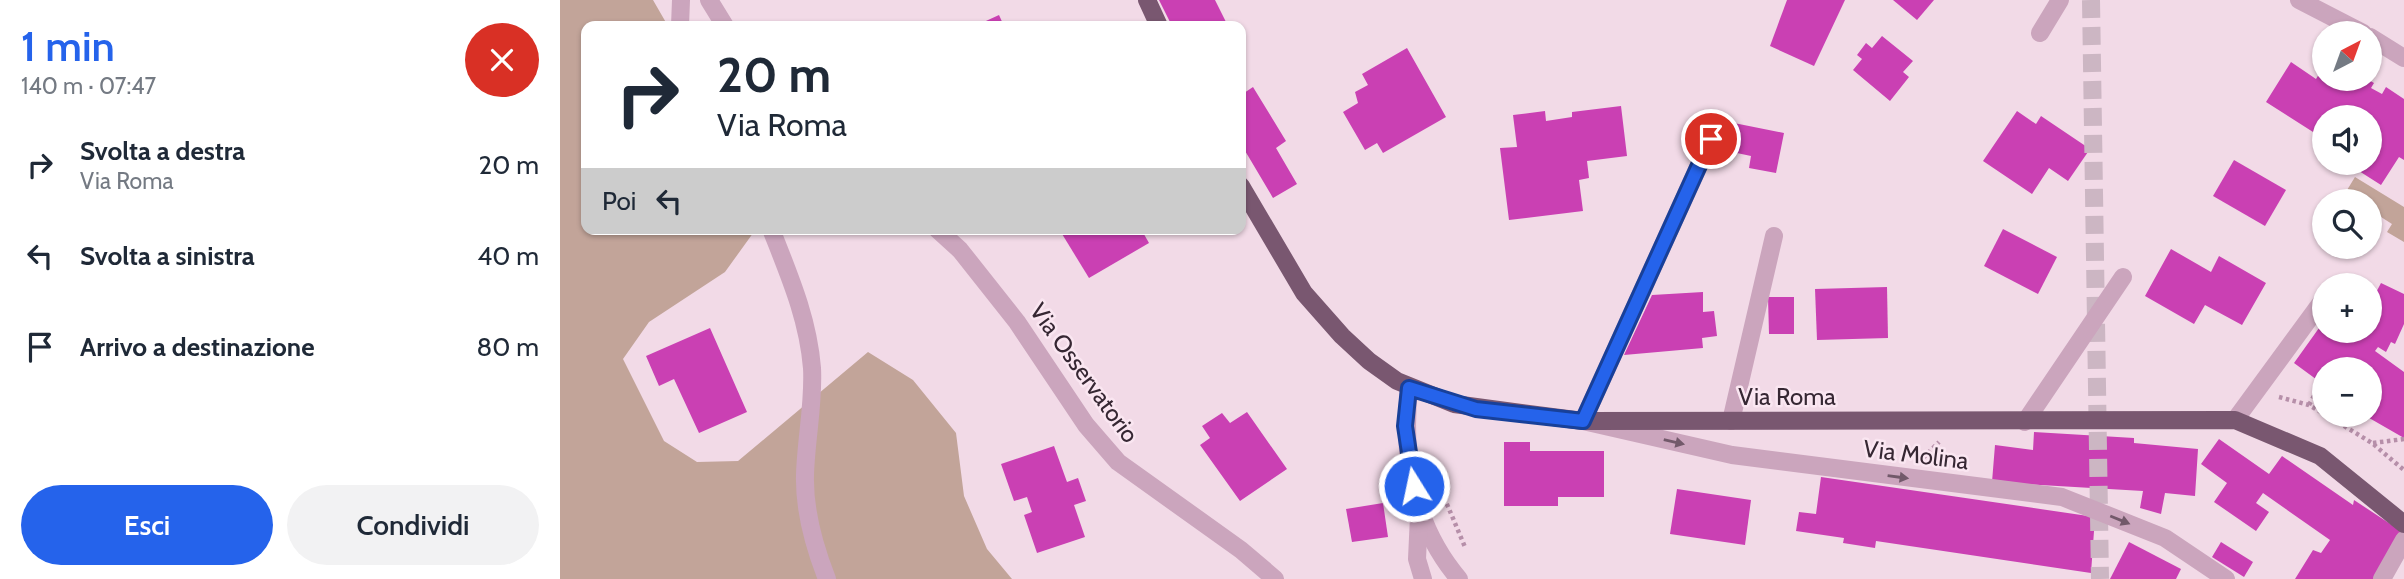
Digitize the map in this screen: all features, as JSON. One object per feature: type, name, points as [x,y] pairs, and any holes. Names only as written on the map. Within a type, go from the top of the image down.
[{"type":"main road","points":[[1147,0],[1157,21]]},
{"type":"main road","name":"Via Roma","points":[[1246,195],[1286,265],[1321,313],[1369,361],[1409,388],[1476,409],[1583,421],[2235,420],[2320,456],[2404,524]]},
{"type":"street","points":[[680,21],[681,0]]},
{"type":"street","points":[[709,0],[722,21]]},
{"type":"street","points":[[2039,33],[2060,0]]},
{"type":"street","points":[[2299,0],[2340,21]]},
{"type":"street","points":[[2382,44],[2404,58]]},
{"type":"street","points":[[1583,421],[1711,139]]},
{"type":"street","points":[[773,235],[797,294],[808,336],[812,393],[806,499],[813,538],[827,579]]},
{"type":"street","name":"Via Osservatorio","points":[[944,235],[960,250],[1017,322],[1086,425],[1118,462],[1241,550],[1275,579]]},
{"type":"street","points":[[1731,421],[1774,236]]},
{"type":"street","points":[[2025,422],[2123,277]]},
{"type":"street","points":[[2235,420],[2312,315]]},
{"type":"street","points":[[1409,388],[1406,437],[1419,513],[1417,559],[1423,579]]},
{"type":"street","name":"Via Molina","points":[[1583,421],[1732,455],[2062,497],[2165,538],[2226,579]]},
{"type":"street","points":[[1419,513],[1431,540],[1459,579]]},
{"type":"street","points":[[2382,579],[2404,540]]},
{"type":"path","points":[[2256,391],[2312,407]]},
{"type":"path","points":[[2309,405],[2312,400]]},
{"type":"path","points":[[1926,466],[1921,459],[1960,422]]},
{"type":"path","points":[[2346,427],[2372,443],[2404,470]]},
{"type":"path","points":[[2372,443],[2404,439]]},
{"type":"path","points":[[1434,474],[1467,551]]},
{"type":"shaded area","points":[[560,0],[653,0],[665,21],[581,21],[581,235],[752,235],[725,272],[649,322],[623,359],[664,441],[697,462],[738,461],[868,352],[913,380],[956,433],[964,496],[987,549],[1012,579],[560,579]]},
{"type":"shaded area","points":[[2355,177],[2375,189],[2348,189]]},
{"type":"shaded area","points":[[2382,194],[2404,207],[2404,242],[2387,232],[2392,224],[2382,218]]},
{"type":"building","points":[[1159,0],[1215,0],[1226,21],[1170,21]]},
{"type":"building","points":[[1787,0],[1845,0],[1814,66],[1770,46]]},
{"type":"building","points":[[1893,0],[1934,0],[1917,20]]},
{"type":"building","points":[[999,15],[1002,21],[986,21]]},
{"type":"building","points":[[1882,36],[1913,61],[1903,72],[1909,77],[1890,101],[1853,70],[1862,59],[1857,55],[1866,43],[1872,48]]},
{"type":"building","points":[[1407,48],[1446,117],[1383,153],[1377,143],[1365,150],[1343,112],[1358,103],[1355,92],[1368,85],[1362,74]]},
{"type":"building","points":[[2291,62],[2312,76],[2312,91],[2376,91],[2382,94],[2386,87],[2404,99],[2404,160],[2399,157],[2381,185],[2365,175],[2382,175],[2382,105],[2312,105],[2312,131],[2266,102]]},
{"type":"building","points":[[1253,87],[1286,141],[1276,148],[1297,184],[1273,198],[1246,152],[1246,92]]},
{"type":"building","points":[[1621,106],[1627,156],[1587,161],[1589,178],[1579,180],[1583,211],[1509,220],[1500,148],[1517,147],[1513,115],[1545,111],[1546,121],[1572,117],[1572,112]]},
{"type":"building","points":[[2017,111],[2036,124],[2041,116],[2090,149],[2068,181],[2049,168],[2032,194],[1983,161]]},
{"type":"building","points":[[1724,121],[1784,133],[1776,173],[1749,168],[1751,156],[1718,149]]},
{"type":"building","points":[[2234,160],[2286,190],[2265,226],[2213,196]]},
{"type":"building","points":[[2003,229],[2057,257],[2038,294],[1984,266]]},
{"type":"building","points":[[1063,235],[1144,235],[1149,243],[1089,278]]},
{"type":"building","points":[[2171,249],[2211,272],[2219,256],[2266,283],[2242,325],[2205,305],[2194,324],[2145,296]]},
{"type":"building","points":[[2382,283],[2404,294],[2404,324],[2395,344],[2391,342],[2386,352],[2378,347],[2375,351],[2404,372],[2404,438],[2382,425],[2382,357],[2312,357],[2312,376],[2294,363],[2312,338],[2312,343],[2382,343]]},
{"type":"building","points":[[1887,287],[1888,338],[1817,340],[1815,289]]},
{"type":"building","points":[[1703,292],[1703,312],[1714,311],[1717,336],[1702,338],[1703,348],[1624,355],[1652,295]]},
{"type":"building","points":[[1768,297],[1794,297],[1794,334],[1769,334]]},
{"type":"building","points":[[710,328],[747,412],[699,433],[674,379],[659,386],[646,356]]},
{"type":"building","points":[[1247,412],[1287,469],[1240,501],[1200,445],[1210,438],[1202,426],[1222,413],[1230,423]]},
{"type":"building","points":[[2034,432],[2134,438],[2134,443],[2198,449],[2195,496],[2165,493],[2161,514],[2140,508],[2143,491],[1992,482],[1995,445],[2033,450]]},
{"type":"building","points":[[2219,439],[2269,474],[2282,456],[2353,505],[2354,500],[2404,533],[2374,579],[2295,579],[2313,550],[2321,553],[2330,540],[2263,493],[2256,503],[2269,512],[2256,531],[2214,502],[2227,483],[2201,464]]},
{"type":"building","points":[[1504,442],[1530,442],[1530,451],[1604,451],[1604,497],[1558,497],[1558,506],[1504,506]]},
{"type":"building","points":[[1054,446],[1067,482],[1078,478],[1086,501],[1074,505],[1085,537],[1037,553],[1024,515],[1032,512],[1027,497],[1014,501],[1001,464]]},
{"type":"building","points":[[1821,477],[2095,517],[2091,573],[1876,541],[1875,548],[1843,543],[1844,538],[1796,531],[1799,512],[1816,514]]},
{"type":"building","points":[[1677,489],[1751,500],[1745,545],[1670,534]]},
{"type":"building","points":[[1383,503],[1388,537],[1352,542],[1346,509]]},
{"type":"building","points":[[2129,542],[2181,569],[2176,579],[2110,579]]},
{"type":"building","points":[[2221,542],[2253,562],[2244,577],[2212,557]]},
{"type":"tunnel","points":[[2091,0],[2100,579]]},
{"type":"route","points":[[1414,486],[1405,426],[1409,388],[1476,409],[1583,421],[1615,357],[1711,139]]}]
